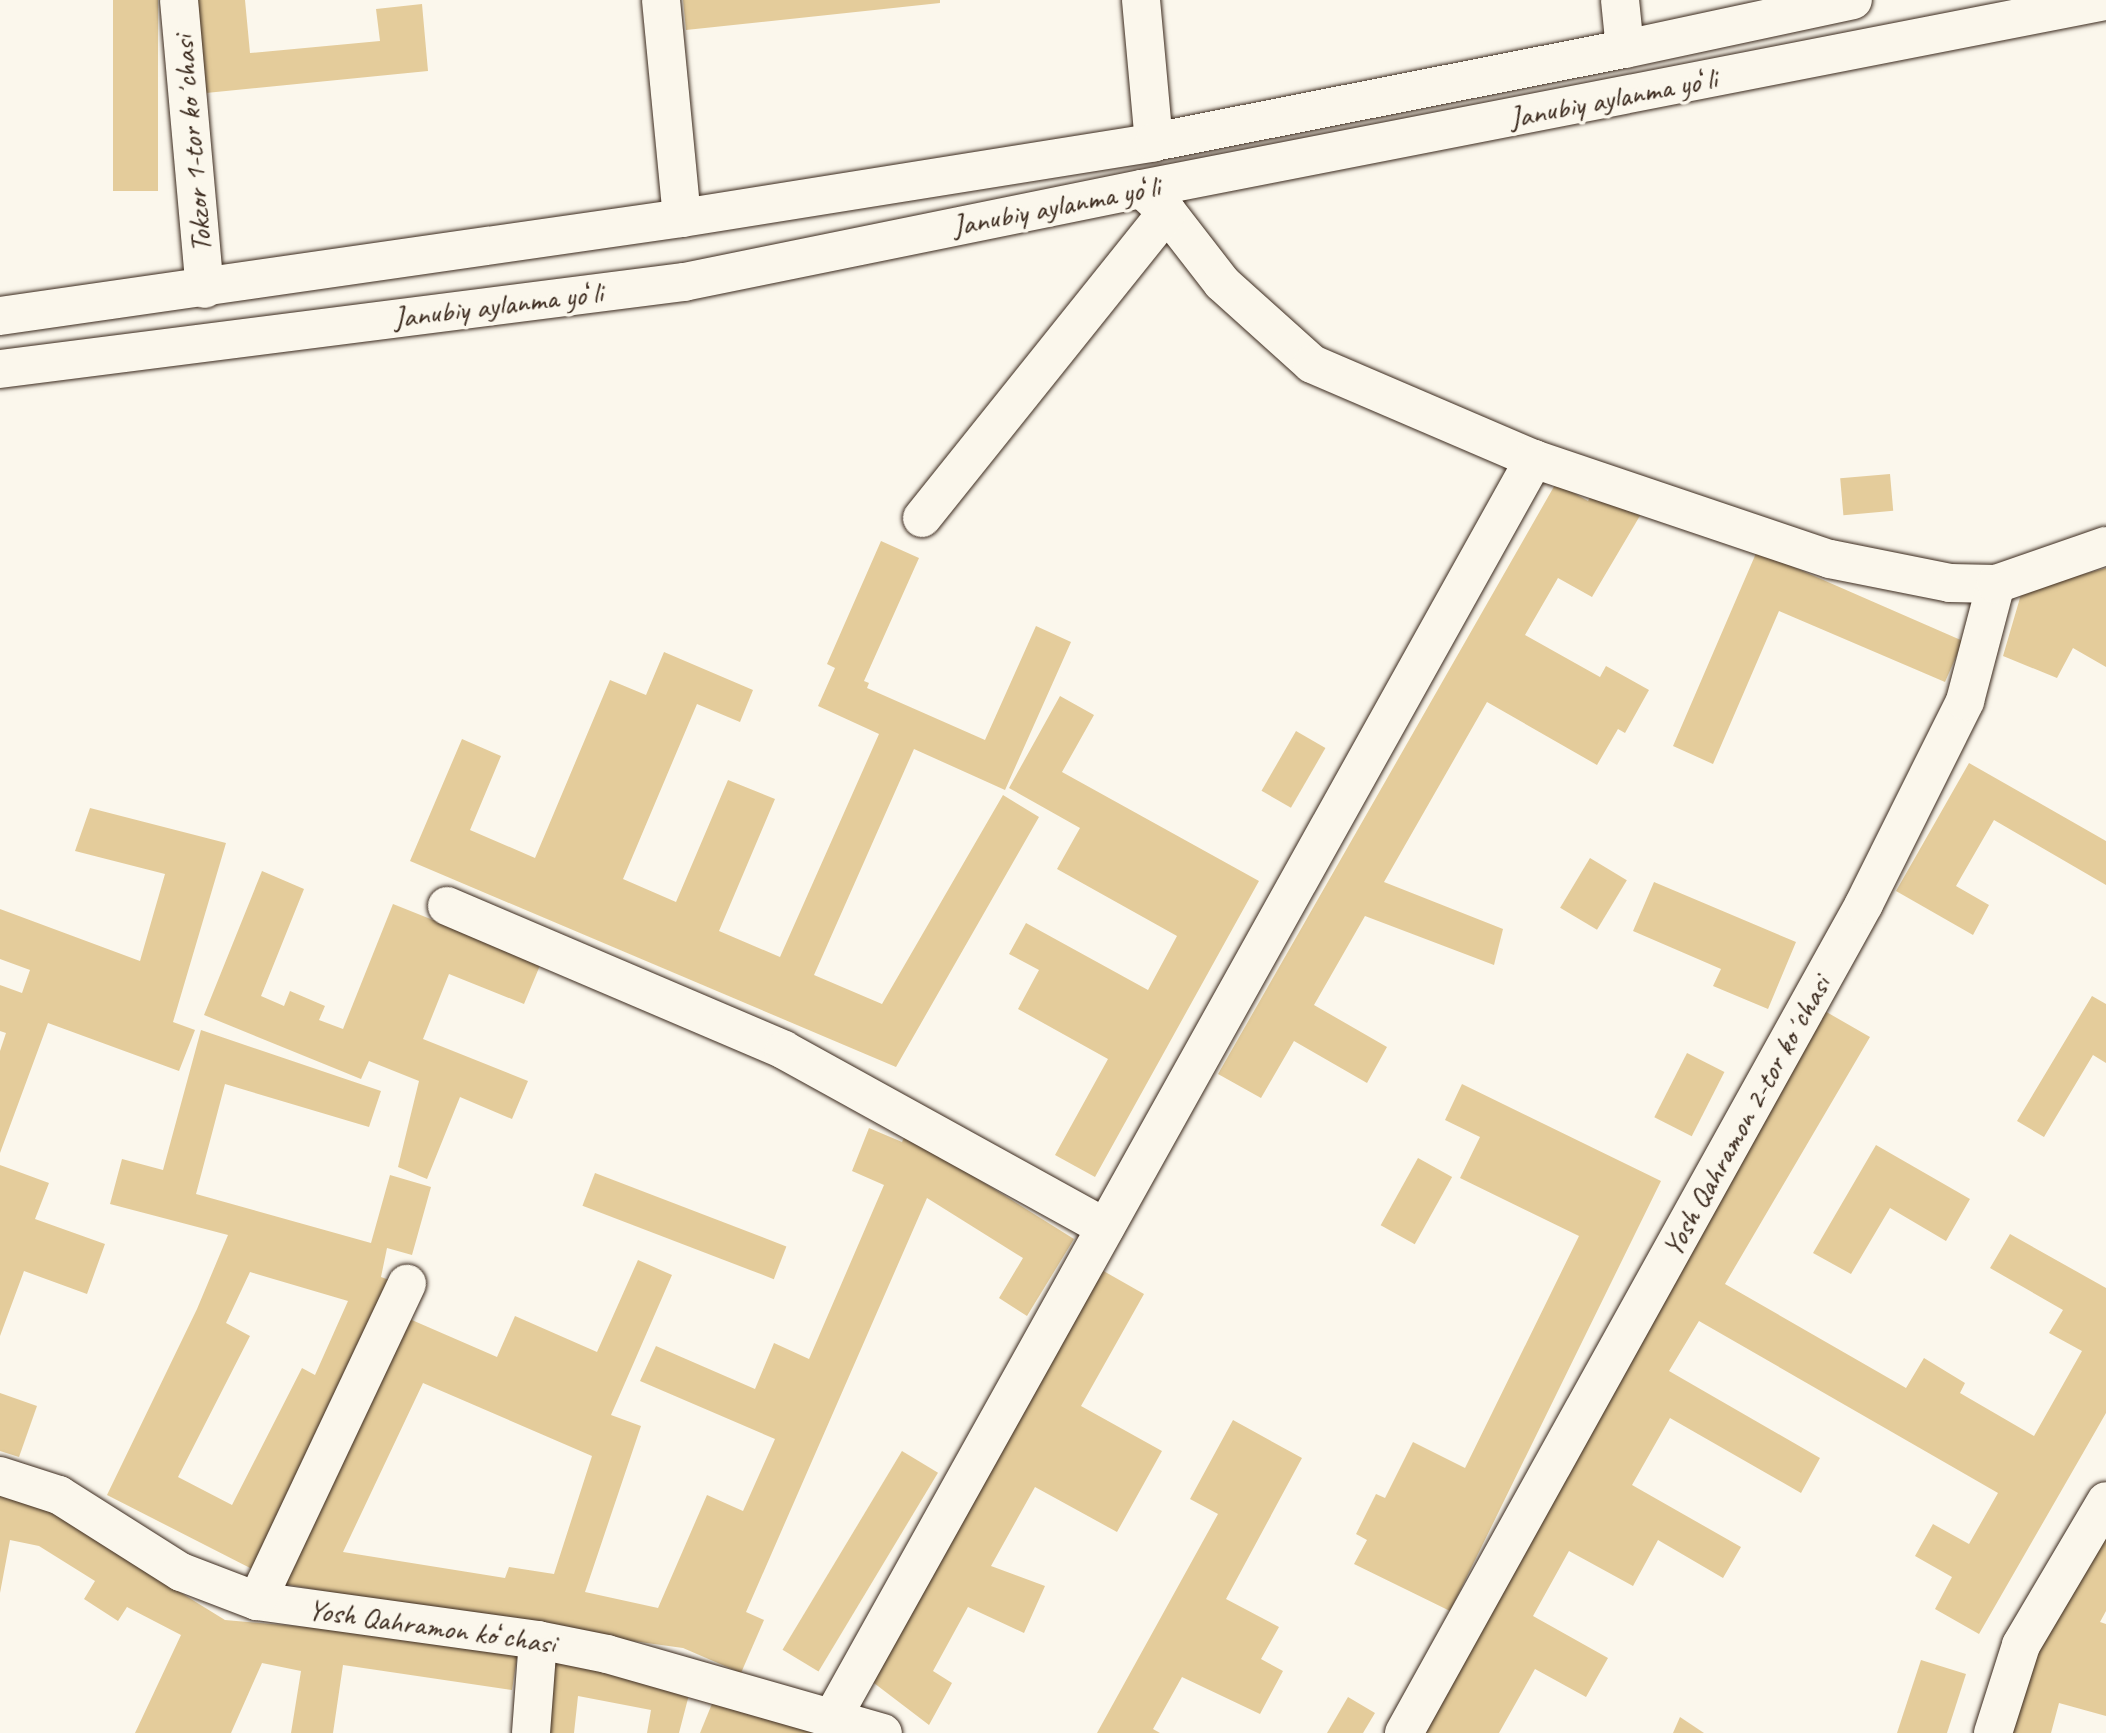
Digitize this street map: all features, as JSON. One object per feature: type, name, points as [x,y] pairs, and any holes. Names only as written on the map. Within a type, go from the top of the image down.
[{"type":"main road","name":"Tokzor 1-tor koʼchasi","points":[[179,0],[205,289]]},
{"type":"main road","points":[[661,0],[682,218]]},
{"type":"main road","points":[[1141,0],[1154,142]]},
{"type":"main road","points":[[1620,0],[1625,49]]},
{"type":"main road","name":"Janubiy aylanma yoʻli","points":[[0,316],[205,289],[682,218],[1154,142],[1625,49],[1853,0]]},
{"type":"main road","name":"Janubiy aylanma yoʻli","points":[[0,369],[684,282],[1155,200],[2106,1]]},
{"type":"main road","points":[[922,518],[1155,200],[1222,284],[1312,364],[1534,459],[1830,559],[1950,583],[1996,584],[2106,546]]},
{"type":"main road","points":[[831,1720],[1534,459]]},
{"type":"main road","name":"Yosh Qahramon 2-tor koʼchasi","points":[[1404,1733],[1864,904],[1965,701],[1996,584]]},
{"type":"main road","points":[[447,906],[784,1050],[1105,1227]]},
{"type":"main road","points":[[257,1601],[407,1284]]},
{"type":"main road","name":"Yosh Qahramon koʻchasi","points":[[0,1476],[59,1495],[181,1572],[257,1601],[538,1640],[607,1654],[883,1733]]},
{"type":"main road","points":[[1993,1733],[2021,1645],[2106,1501]]},
{"type":"main road","points":[[531,1733],[538,1640]]},
{"type":"building","points":[[113,0],[158,0],[158,191],[113,191]]},
{"type":"building","points":[[197,0],[245,0],[250,53],[380,41],[376,9],[422,4],[428,71],[206,93]]},
{"type":"building","points":[[683,0],[940,0],[940,3],[686,30]]},
{"type":"building","points":[[1890,474],[1893,511],[1843,515],[1840,478]]},
{"type":"building","points":[[1556,483],[1588,501],[1596,488],[1641,514],[1592,597],[1558,578],[1525,635],[1600,677],[1606,666],[1649,690],[1625,733],[1618,729],[1597,765],[1487,702],[1384,882],[1503,929],[1494,965],[1365,916],[1314,1005],[1387,1047],[1367,1083],[1294,1041],[1261,1098],[1218,1074]]},
{"type":"building","points":[[881,541],[919,558],[864,681],[869,683],[867,688],[985,740],[1036,626],[1071,642],[1005,790],[914,749],[814,975],[882,1004],[1003,795],[1039,817],[896,1067],[410,861],[462,739],[501,756],[470,830],[535,858],[610,680],[646,695],[664,652],[753,690],[740,722],[697,704],[623,879],[676,902],[728,780],[775,799],[719,931],[780,957],[879,734],[818,706],[835,668],[827,664]]},
{"type":"building","points":[[1757,551],[1963,641],[1945,682],[1779,611],[1713,764],[1673,746]]},
{"type":"building","points":[[2106,568],[2106,667],[2073,648],[2057,678],[2003,656],[2022,591]]},
{"type":"building","points":[[1060,696],[1094,715],[1062,772],[1259,881],[1095,1177],[1055,1155],[1108,1059],[1018,1009],[1039,970],[1009,954],[1026,923],[1148,990],[1177,936],[1057,869],[1080,828],[1009,788]]},
{"type":"building","points":[[1296,731],[1325,748],[1291,808],[1262,791]]},
{"type":"building","points":[[1969,763],[2106,841],[2106,885],[1994,820],[1956,886],[1989,905],[1973,935],[1896,891]]},
{"type":"building","points":[[90,808],[226,843],[173,1022],[195,1030],[179,1071],[48,1023],[0,1153],[0,1051],[6,1033],[0,1031],[0,985],[22,993],[30,970],[0,959],[0,909],[140,961],[165,874],[75,851]]},
{"type":"building","points":[[1590,858],[1627,880],[1597,930],[1560,908]]},
{"type":"building","points":[[262,871],[304,889],[261,996],[284,1006],[290,991],[325,1006],[319,1020],[343,1029],[393,904],[541,963],[524,1004],[449,974],[423,1039],[528,1081],[512,1119],[460,1097],[427,1179],[398,1167],[419,1081],[369,1061],[361,1079],[204,1015]]},
{"type":"building","points":[[1654,882],[1796,942],[1768,1009],[1713,986],[1721,969],[1633,931]]},
{"type":"building","points":[[2092,996],[2106,1004],[2106,1063],[2093,1055],[2044,1137],[2017,1121]]},
{"type":"building","points":[[1823,1010],[1870,1037],[1725,1284],[1906,1388],[1924,1358],[1965,1383],[1960,1393],[2034,1436],[2082,1351],[2049,1333],[2063,1310],[1990,1268],[2010,1234],[2106,1288],[2106,1413],[1979,1634],[1935,1609],[1952,1577],[1915,1556],[1933,1524],[1969,1544],[1998,1493],[1699,1321],[1669,1371],[1820,1458],[1801,1493],[1670,1418],[1632,1485],[1741,1547],[1723,1578],[1658,1540],[1633,1586],[1569,1551],[1533,1616],[1608,1658],[1586,1697],[1535,1669],[1499,1733],[1418,1733]]},
{"type":"building","points":[[201,1030],[381,1091],[369,1127],[225,1084],[196,1194],[371,1243],[390,1175],[431,1187],[412,1255],[387,1248],[381,1277],[392,1281],[254,1570],[107,1495],[197,1309],[228,1235],[110,1204],[122,1159],[163,1170]],"holes":[[[250,1272],[348,1301],[315,1375],[302,1368],[232,1505],[178,1477],[250,1336],[226,1323]]]},
{"type":"building","points":[[1687,1053],[1724,1072],[1692,1136],[1654,1117]]},
{"type":"building","points":[[1462,1084],[1661,1181],[1450,1611],[1354,1564],[1367,1540],[1356,1534],[1376,1494],[1385,1498],[1413,1442],[1465,1468],[1579,1236],[1460,1178],[1480,1137],[1445,1120]]},
{"type":"building","points":[[869,1128],[902,1142],[906,1134],[1074,1239],[1027,1316],[999,1298],[1023,1258],[927,1198],[746,1612],[764,1620],[741,1673],[683,1648],[538,1628],[278,1583],[398,1314],[497,1357],[515,1316],[597,1352],[638,1260],[672,1275],[611,1415],[641,1426],[585,1592],[658,1608],[707,1495],[743,1511],[775,1439],[640,1381],[656,1346],[755,1389],[774,1343],[809,1359],[884,1185],[852,1171]],"holes":[[[423,1383],[592,1456],[554,1574],[509,1567],[505,1578],[343,1552]]]},
{"type":"building","points":[[1876,1145],[1970,1199],[1946,1241],[1890,1208],[1851,1274],[1813,1253]]},
{"type":"building","points":[[1418,1158],[1452,1177],[1415,1244],[1381,1225]]},
{"type":"building","points":[[0,1165],[49,1183],[35,1219],[105,1244],[87,1294],[24,1271],[0,1336]]},
{"type":"building","points":[[595,1173],[786,1246],[774,1279],[582,1206]]},
{"type":"building","points":[[1100,1269],[1144,1294],[1081,1406],[1162,1451],[1117,1532],[1035,1487],[991,1566],[1045,1586],[1024,1633],[968,1607],[933,1671],[952,1683],[929,1725],[870,1680]]},
{"type":"building","points":[[0,1393],[37,1406],[19,1457],[0,1451]]},
{"type":"building","points":[[1233,1420],[1302,1458],[1226,1599],[1279,1627],[1261,1659],[1283,1671],[1260,1714],[1182,1677],[1153,1729],[1160,1733],[1097,1733],[1218,1514],[1190,1499]]},
{"type":"building","points":[[902,1451],[938,1473],[819,1671],[783,1650]]},
{"type":"building","points":[[0,1487],[63,1507],[113,1551],[225,1620],[519,1645],[512,1690],[343,1665],[333,1733],[291,1733],[301,1671],[262,1663],[231,1733],[135,1733],[181,1635],[127,1607],[118,1621],[84,1599],[95,1581],[39,1546],[10,1540],[0,1593]]},
{"type":"building","points":[[2106,1521],[2106,1611],[2100,1622],[2106,1624],[2106,1716],[2059,1703],[2051,1733],[2004,1733],[2028,1648]]},
{"type":"building","points":[[551,1652],[691,1687],[679,1733],[647,1733],[651,1710],[578,1696],[574,1733],[544,1733]]},
{"type":"building","points":[[1921,1660],[1966,1674],[1947,1733],[1897,1733]]},
{"type":"building","points":[[716,1694],[815,1733],[700,1733]]},
{"type":"building","points":[[1348,1697],[1375,1713],[1363,1733],[1327,1733]]},
{"type":"building","points":[[1680,1717],[1704,1733],[1673,1733]]}]
